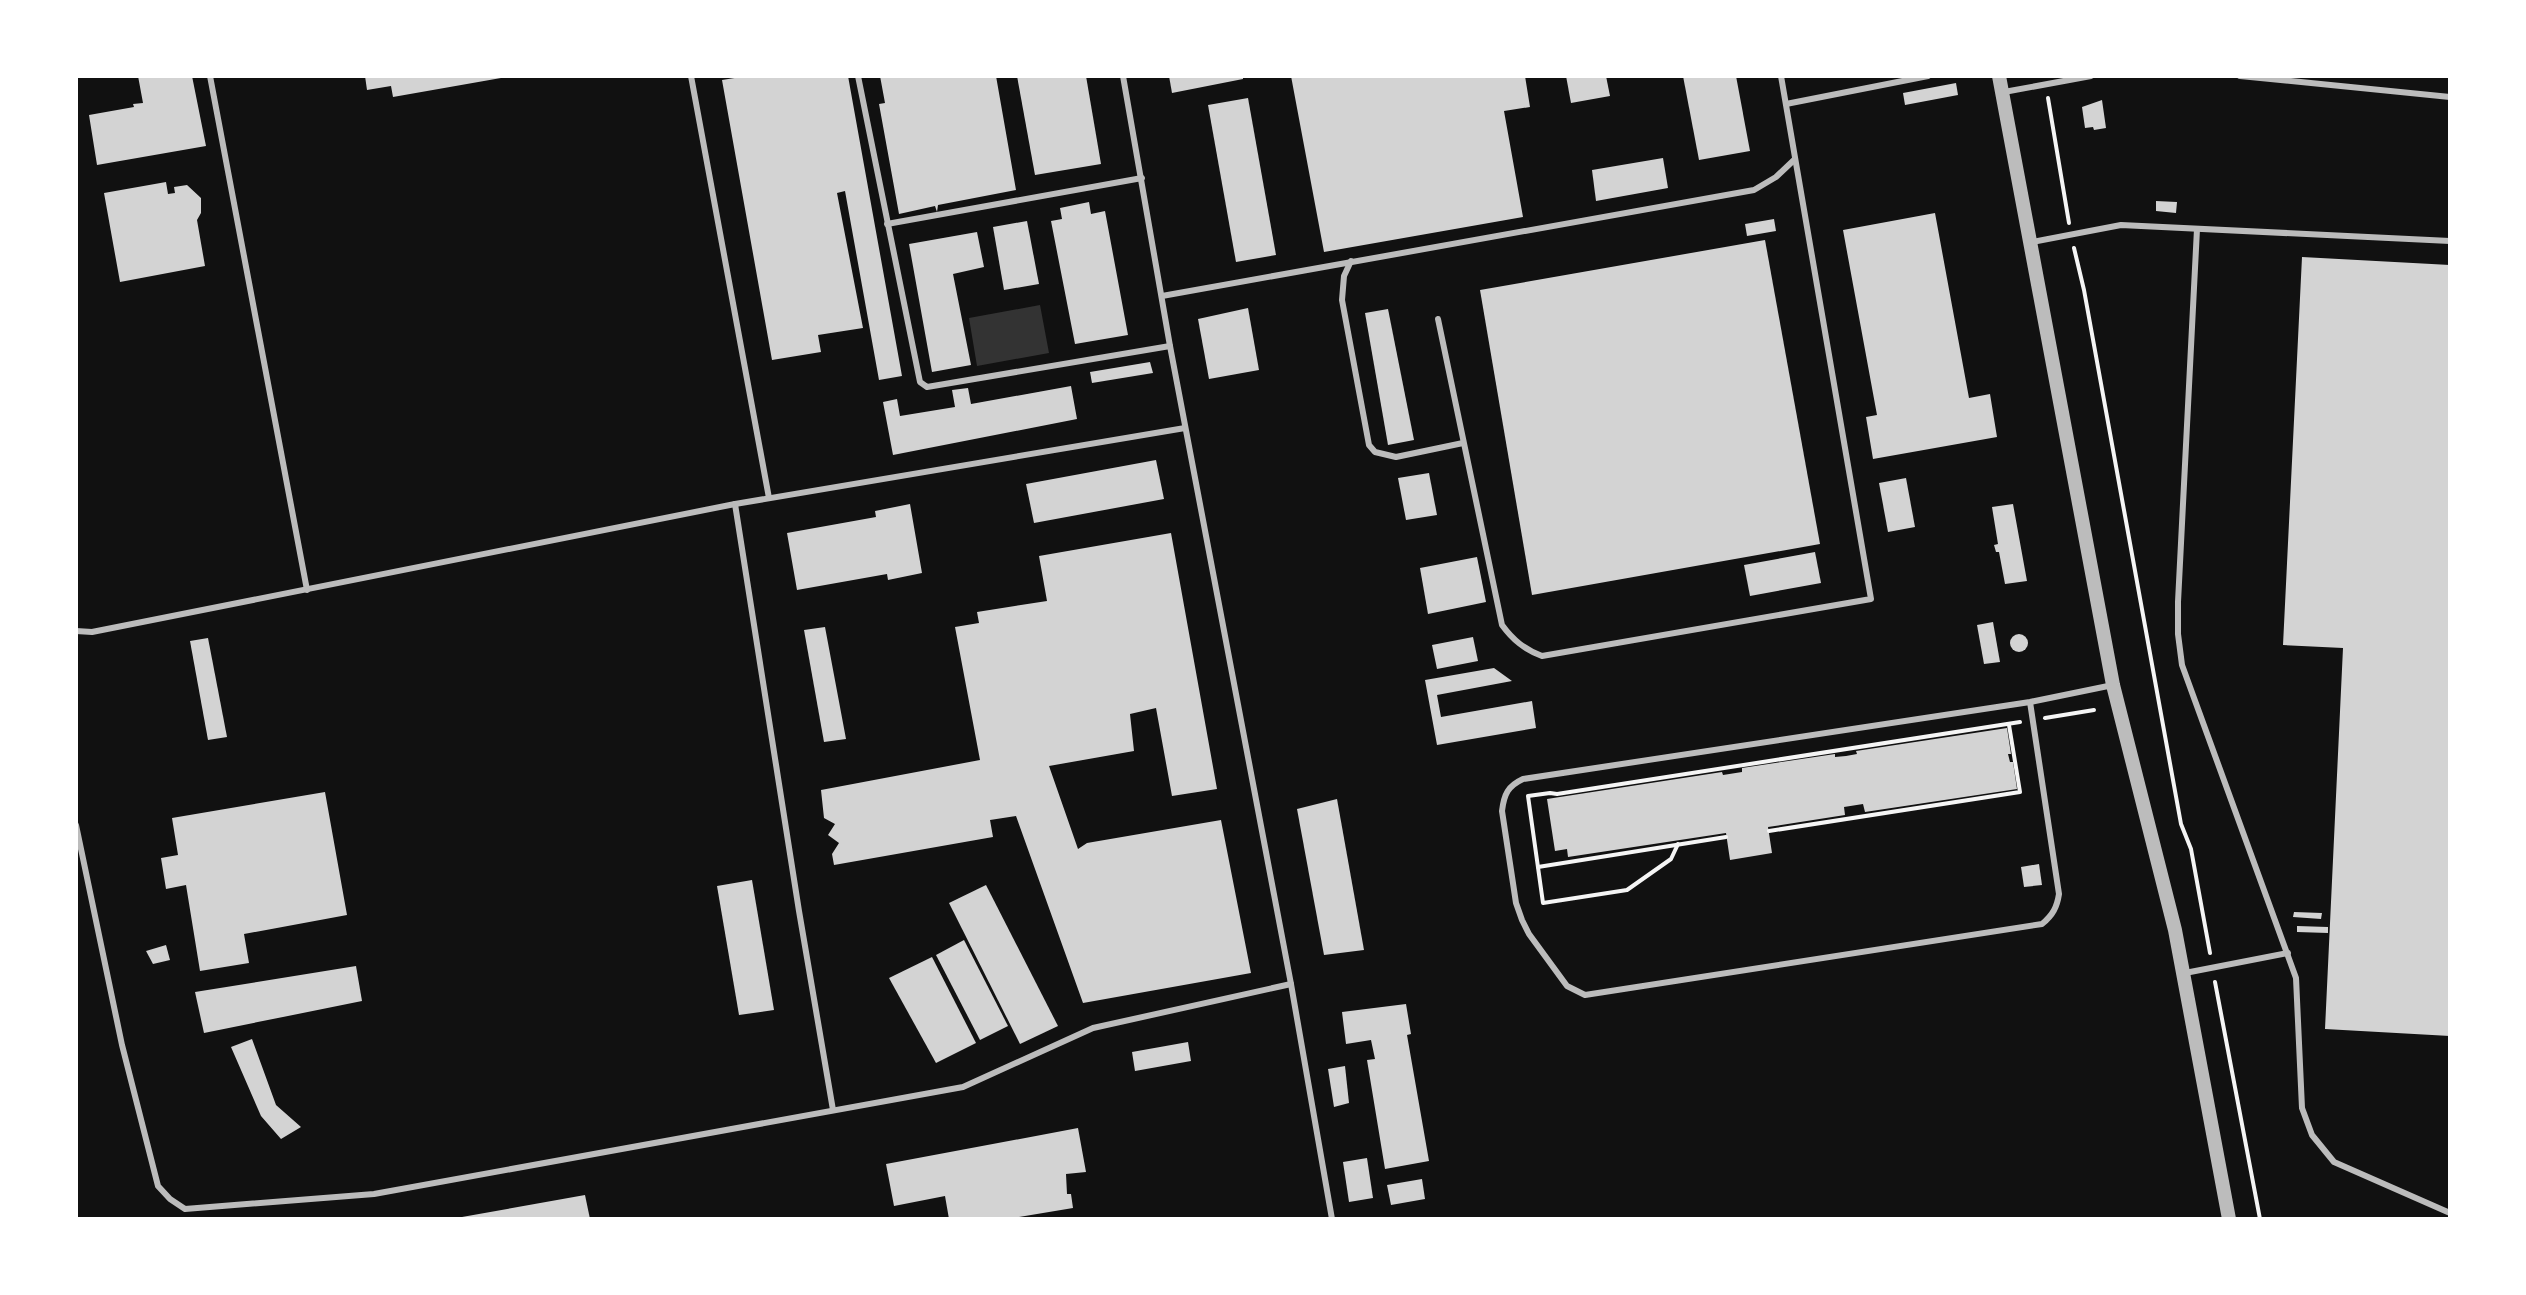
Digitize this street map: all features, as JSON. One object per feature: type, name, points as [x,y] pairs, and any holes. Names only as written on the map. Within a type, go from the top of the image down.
[{"type":"street","points":[[1999,76],[2113,685],[2175,930],[2229,1219]]},
{"type":"lane","points":[[210,76],[307,590]]},
{"type":"lane","points":[[691,76],[769,498]]},
{"type":"lane","points":[[858,76],[920,382],[927,387],[1170,346]]},
{"type":"lane","points":[[1123,76],[1332,1219]]},
{"type":"lane","points":[[1438,319],[1502,625],[1514,640],[1528,650],[1542,656],[1871,599],[1781,76]]},
{"type":"lane","points":[[1786,104],[1928,76]]},
{"type":"lane","points":[[2002,93],[2091,76]]},
{"type":"lane","points":[[2240,76],[2450,97]]},
{"type":"lane","points":[[1162,296],[1754,190],[1776,177],[1794,160]]},
{"type":"lane","points":[[887,224],[1142,178]]},
{"type":"lane","points":[[2030,243],[2121,225],[2450,241]]},
{"type":"lane","points":[[2197,229],[2178,634],[2182,665],[2288,953],[2298,991],[2302,1108],[2312,1135],[2334,1162],[2450,1213]]},
{"type":"lane","points":[[1351,261],[1344,276],[1342,300],[1369,445],[1375,452],[1396,457],[1463,443]]},
{"type":"lane","points":[[76,631],[92,632],[735,504],[1185,428]]},
{"type":"lane","points":[[735,504],[833,1110]]},
{"type":"lane","points":[[2030,702],[2059,894],[2051,917],[2042,924],[1585,995],[1567,986],[1522,920],[1516,903],[1502,811],[1504,796],[1511,785],[1523,779],[2030,702],[2113,685]]},
{"type":"lane","points":[[76,825],[122,1045],[158,1186],[185,1209],[374,1194],[963,1087],[1093,1028],[1291,984]]},
{"type":"lane","points":[[2184,973],[2288,953]]},
{"type":"path","points":[[2048,99],[2067,215]]},
{"type":"path","points":[[2075,256],[2084,290],[2181,824],[2191,849],[2260,1219]]},
{"type":"path","points":[[1678,844],[1671,859],[1627,890],[1543,903],[1528,796],[2094,710]]},
{"type":"path","points":[[1769,831],[2020,792],[2009,724]]},
{"type":"path","points":[[1538,867],[1726,837]]},
{"type":"shaded area","points":[[1040,305],[1049,353],[977,366],[969,318]]},
{"type":"building","points":[[138,76],[192,76],[206,146],[97,165],[89,115],[143,103]]},
{"type":"building","points":[[365,76],[501,78],[393,97],[391,86],[367,90]]},
{"type":"building","points":[[747,76],[848,76],[902,376],[879,380],[845,191],[837,193],[863,328],[818,335],[821,352],[772,360],[722,80]]},
{"type":"building","points":[[880,76],[996,76],[1016,190],[938,205],[937,212],[935,206],[899,214],[879,104],[885,103]]},
{"type":"building","points":[[1017,76],[1086,76],[1101,164],[1035,175]]},
{"type":"building","points":[[1169,76],[1243,76],[1243,79],[1172,93]]},
{"type":"building","points":[[1291,76],[1525,76],[1530,107],[1504,111],[1523,217],[1324,252]]},
{"type":"building","points":[[1566,76],[1606,76],[1610,96],[1571,103]]},
{"type":"building","points":[[1683,76],[1736,76],[1750,151],[1699,160]]},
{"type":"building","points":[[1956,83],[1958,95],[1905,105],[1903,93]]},
{"type":"building","points":[[1248,98],[1276,255],[1236,262],[1208,105]]},
{"type":"building","points":[[2102,100],[2106,128],[2085,128],[2082,107]]},
{"type":"building","points":[[1663,158],[1668,188],[1596,201],[1592,170]]},
{"type":"building","points":[[166,182],[168,194],[175,193],[174,187],[187,185],[201,198],[201,213],[197,220],[205,266],[120,282],[104,193]]},
{"type":"building","points":[[2156,201],[2177,202],[2176,213],[2156,211]]},
{"type":"building","points":[[1089,202],[1091,214],[1105,211],[1128,335],[1075,344],[1051,221],[1062,219],[1060,208]]},
{"type":"building","points":[[1935,213],[1969,398],[1990,394],[1997,437],[1873,459],[1866,417],[1877,415],[1843,230]]},
{"type":"building","points":[[1774,219],[1776,231],[1747,236],[1745,224]]},
{"type":"building","points":[[1027,221],[1039,284],[1004,290],[993,227]]},
{"type":"building","points":[[977,232],[984,267],[953,274],[971,365],[932,372],[909,244]]},
{"type":"building","points":[[1765,240],[1820,544],[1532,595],[1480,290]]},
{"type":"building","points":[[2302,257],[2450,265],[2450,1036],[2325,1029],[2343,648],[2283,645]]},
{"type":"building","points":[[1248,308],[1259,370],[1209,379],[1198,319]]},
{"type":"building","points":[[1388,309],[1414,440],[1388,445],[1365,313]]},
{"type":"building","points":[[1150,362],[1153,373],[1092,383],[1090,372]]},
{"type":"building","points":[[1071,386],[1077,419],[893,455],[883,402],[897,399],[900,416],[955,407],[952,390],[968,388],[971,404]]},
{"type":"building","points":[[1156,460],[1164,499],[1034,523],[1026,484]]},
{"type":"building","points":[[1429,473],[1437,515],[1406,520],[1398,478]]},
{"type":"building","points":[[1906,478],[1915,527],[1888,532],[1879,483]]},
{"type":"building","points":[[910,504],[922,573],[888,580],[887,574],[797,590],[787,533],[876,517],[875,511]]},
{"type":"building","points":[[2013,504],[2027,581],[2005,584],[1999,552],[1996,552],[1994,545],[1998,544],[1992,507]]},
{"type":"building","points":[[1171,533],[1217,789],[1172,796],[1156,708],[1130,714],[1134,751],[1049,766],[1078,849],[1087,843],[1221,820],[1251,973],[1083,1003],[1016,816],[990,820],[993,837],[834,865],[832,854],[839,843],[828,835],[835,824],[824,818],[821,790],[980,760],[955,627],[979,623],[977,612],[1047,601],[1039,556]]},
{"type":"building","points":[[1815,552],[1821,583],[1750,596],[1744,565]]},
{"type":"building","points":[[1477,557],[1486,602],[1428,614],[1420,568]]},
{"type":"building","points":[[1993,622],[2000,662],[1984,664],[1977,625]]},
{"type":"building","points":[[825,627],[846,739],[824,742],[804,630]]},
{"type":"building","points":[[2019,634],[2028,643],[2019,652],[2010,643]]},
{"type":"building","points":[[1473,637],[1478,661],[1437,669],[1432,645]]},
{"type":"building","points":[[208,638],[227,737],[208,740],[190,641]]},
{"type":"building","points":[[1494,668],[1512,681],[1437,695],[1441,717],[1532,701],[1536,728],[1437,745],[1425,680]]},
{"type":"building","points":[[2007,728],[2011,754],[2008,754],[2010,762],[2013,762],[2017,789],[1865,812],[1863,804],[1844,807],[1845,815],[1768,827],[1772,853],[1730,860],[1726,833],[1568,857],[1567,849],[1555,851],[1547,799],[1722,772],[1723,775],[1742,772],[1742,768],[1835,754],[1835,757],[1846,756],[1857,754],[1856,751]]},
{"type":"building","points":[[325,792],[347,915],[244,934],[249,963],[200,971],[186,885],[166,889],[161,858],[178,855],[172,818]]},
{"type":"building","points":[[1337,799],[1364,950],[1324,955],[1297,809]]},
{"type":"building","points":[[2039,864],[2042,885],[2024,887],[2021,867]]},
{"type":"building","points":[[752,880],[774,1010],[739,1015],[717,886]]},
{"type":"building","points":[[986,885],[1058,1026],[1020,1044],[949,903]]},
{"type":"building","points":[[2294,912],[2322,913],[2321,919],[2293,917]]},
{"type":"building","points":[[2297,926],[2328,927],[2328,933],[2297,932]]},
{"type":"building","points":[[964,940],[1008,1026],[980,1040],[936,955]]},
{"type":"building","points":[[166,945],[170,960],[153,964],[146,951]]},
{"type":"building","points":[[932,957],[976,1043],[936,1063],[889,978]]},
{"type":"building","points":[[356,966],[362,1001],[204,1033],[195,992]]},
{"type":"building","points":[[1406,1004],[1411,1034],[1407,1035],[1429,1161],[1385,1169],[1367,1060],[1375,1059],[1371,1040],[1346,1044],[1342,1012]]},
{"type":"building","points":[[252,1039],[276,1105],[301,1127],[281,1139],[261,1116],[231,1047]]},
{"type":"building","points":[[1188,1042],[1191,1061],[1135,1071],[1132,1052]]},
{"type":"building","points":[[1345,1066],[1349,1103],[1334,1107],[1328,1069]]},
{"type":"building","points":[[1078,1128],[1086,1172],[1066,1174],[1067,1194],[1071,1194],[1073,1208],[1007,1219],[949,1219],[945,1196],[894,1206],[886,1164]]},
{"type":"building","points":[[1367,1158],[1373,1198],[1349,1202],[1343,1162]]},
{"type":"building","points":[[1422,1179],[1425,1199],[1391,1205],[1387,1185]]},
{"type":"building","points":[[585,1195],[590,1219],[462,1219],[462,1217]]}]
